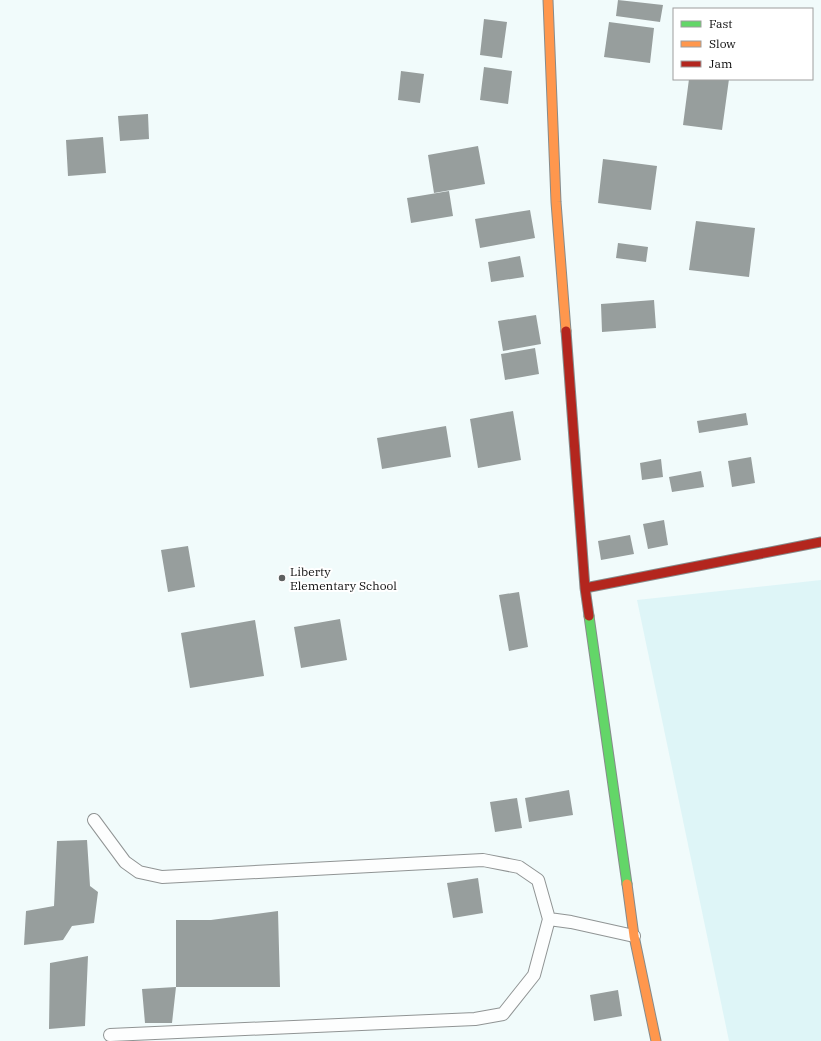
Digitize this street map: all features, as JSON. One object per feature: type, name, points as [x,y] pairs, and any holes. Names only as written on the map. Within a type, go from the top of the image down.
[{"type":"street","points":[[548,0],[556,202],[585,588],[634,936],[656,1041]]},
{"type":"street","points":[[585,588],[821,542]]},
{"type":"lane","points":[[94,820],[125,862],[139,872],[162,877],[484,860],[519,867],[538,880],[549,919],[534,975],[503,1014],[475,1020],[110,1035]]},
{"type":"lane","points":[[549,919],[571,922],[634,936]]},
{"type":"shaded area","points":[[821,580],[821,1041],[729,1041],[637,600]]},
{"type":"building","points":[[618,0],[663,5],[660,22],[616,16]]},
{"type":"building","points":[[484,19],[507,22],[502,58],[480,55]]},
{"type":"building","points":[[609,22],[654,28],[650,63],[604,57]]},
{"type":"building","points":[[484,67],[512,71],[508,104],[480,100]]},
{"type":"building","points":[[401,71],[424,74],[420,103],[398,100]]},
{"type":"building","points":[[689,80],[729,80],[722,130],[683,125]]},
{"type":"building","points":[[148,114],[149,139],[120,141],[118,116]]},
{"type":"building","points":[[103,137],[106,173],[68,176],[66,140]]},
{"type":"building","points":[[478,146],[485,184],[434,193],[428,155]]},
{"type":"building","points":[[603,159],[657,166],[651,210],[598,203]]},
{"type":"building","points":[[449,191],[453,216],[411,223],[407,198]]},
{"type":"building","points":[[530,210],[535,238],[480,248],[475,219]]},
{"type":"building","points":[[696,221],[755,228],[749,277],[689,270]]},
{"type":"building","points":[[618,243],[648,247],[646,262],[616,258]]},
{"type":"building","points":[[520,256],[524,277],[491,282],[488,262]]},
{"type":"building","points":[[654,300],[656,328],[602,332],[601,304]]},
{"type":"building","points":[[536,315],[541,344],[503,351],[498,321]]},
{"type":"building","points":[[535,348],[539,374],[505,380],[501,354]]},
{"type":"building","points":[[513,411],[521,460],[478,468],[470,419]]},
{"type":"building","points":[[746,413],[748,425],[699,433],[697,421]]},
{"type":"building","points":[[446,426],[451,457],[382,469],[377,438]]},
{"type":"building","points":[[751,457],[755,483],[732,487],[728,461]]},
{"type":"building","points":[[661,459],[663,477],[642,480],[640,463]]},
{"type":"building","points":[[701,471],[704,487],[672,492],[669,477]]},
{"type":"building","points":[[664,520],[668,545],[648,549],[643,524]]},
{"type":"building","points":[[630,535],[634,554],[601,560],[598,541]]},
{"type":"building","points":[[188,546],[195,587],[168,592],[161,550]]},
{"type":"building","points":[[519,592],[528,647],[509,651],[499,595]]},
{"type":"building","points":[[340,619],[347,660],[301,668],[294,627]]},
{"type":"building","points":[[255,620],[264,676],[190,688],[181,633]]},
{"type":"building","points":[[569,790],[573,815],[529,822],[525,798]]},
{"type":"building","points":[[517,798],[522,828],[495,832],[490,802]]},
{"type":"building","points":[[87,840],[90,886],[98,892],[94,923],[72,926],[63,940],[24,945],[26,911],[54,906],[57,841]]},
{"type":"building","points":[[478,878],[483,913],[453,918],[447,883]]},
{"type":"building","points":[[278,911],[280,987],[176,987],[176,920],[211,920]]},
{"type":"building","points":[[88,956],[85,1026],[49,1029],[50,963]]},
{"type":"building","points":[[176,987],[172,1023],[145,1023],[142,989]]},
{"type":"building","points":[[618,990],[622,1016],[594,1021],[590,995]]},
{"type":"traffic: fast","points":[[589,616],[627,884]]},
{"type":"traffic: slow","points":[[548,0],[556,202],[566,331]]},
{"type":"traffic: slow","points":[[627,884],[634,936],[656,1041]]},
{"type":"traffic: jam","points":[[566,331],[585,588],[589,616]]},
{"type":"traffic: jam","points":[[585,588],[821,542]]},
{"type":"place","name":"Liberty Elementary School","points":[[282,578]]}]
